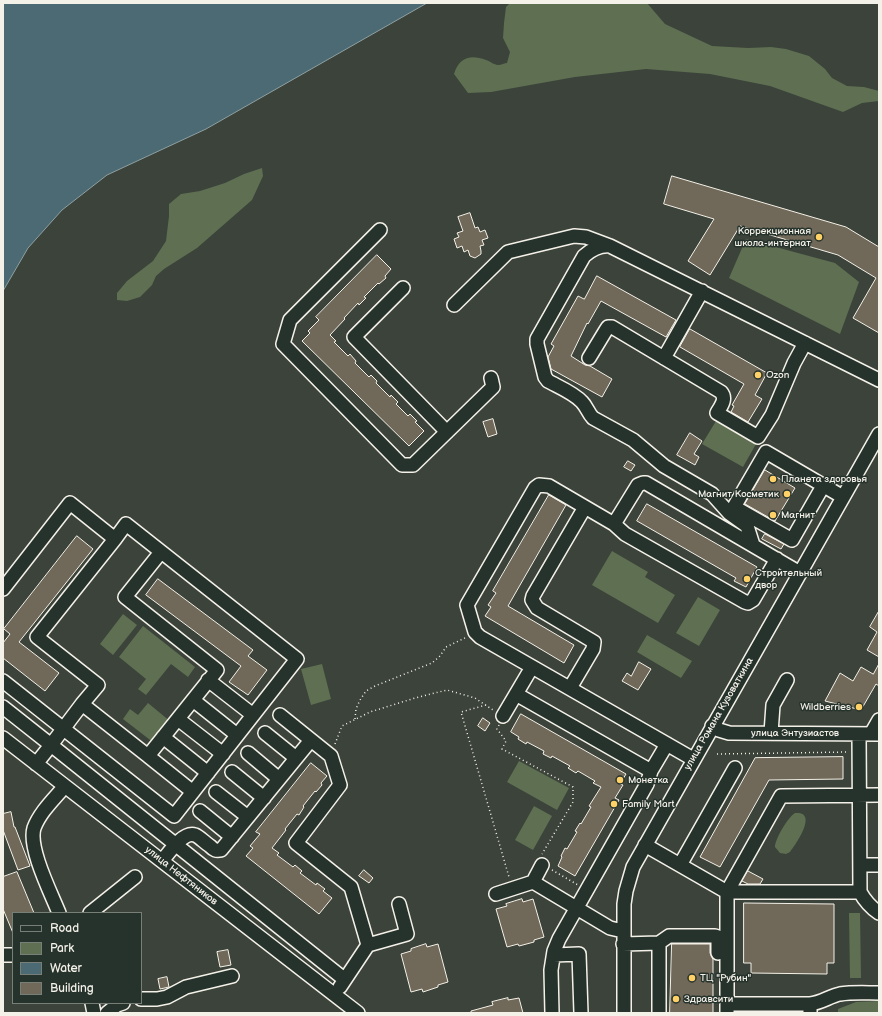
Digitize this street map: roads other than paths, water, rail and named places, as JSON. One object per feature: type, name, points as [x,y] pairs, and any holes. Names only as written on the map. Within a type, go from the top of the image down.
[{"type":"street","points":[[380,230],[290,320],[283,344],[402,464],[413,465],[448,432],[493,387],[491,378]]},
{"type":"street","points":[[454,305],[508,252],[574,236],[586,237],[610,246],[879,380]]},
{"type":"street","points":[[610,246],[605,245],[589,251],[584,256],[537,340],[536,344],[544,377],[548,381],[579,399],[593,418],[633,440],[664,466],[712,494],[729,513],[747,526],[753,545]]},
{"type":"street","points":[[402,288],[354,337],[448,432]]},
{"type":"street","points":[[664,358],[702,291]]},
{"type":"street","points":[[590,358],[608,327],[612,327],[721,392],[724,395],[724,400],[717,413],[758,437],[772,415],[794,363],[806,343]]},
{"type":"street","name":"улица Романа Кузоваткина","points":[[624,1013],[624,904],[633,866],[879,434]]},
{"type":"street","points":[[823,486],[792,540],[734,507],[766,452],[843,497]]},
{"type":"street","points":[[614,524],[638,486],[643,483],[800,573]]},
{"type":"street","points":[[693,759],[480,637],[475,632],[467,605],[535,488],[539,485],[549,486],[614,524],[625,534],[748,603],[753,600],[777,559]]},
{"type":"street","points":[[3,589],[70,503],[115,538]]},
{"type":"street","points":[[570,688],[593,649],[594,642],[537,608],[532,600],[585,507]]},
{"type":"street","points":[[3,681],[63,729],[174,816],[297,659],[126,524],[37,637],[98,685],[82,704],[63,729],[51,745],[36,764]]},
{"type":"street","points":[[148,756],[217,670],[125,597],[161,552]]},
{"type":"street","points":[[503,716],[532,667]]},
{"type":"street","points":[[208,680],[253,715]]},
{"type":"street","points":[[770,733],[773,705],[788,680]]},
{"type":"street","points":[[516,694],[651,771]]},
{"type":"street","points":[[193,700],[237,735]]},
{"type":"street","points":[[82,704],[193,792]]},
{"type":"street","points":[[3,707],[344,979]]},
{"type":"street","points":[[280,715],[331,756],[340,785],[296,843],[351,887],[368,945]]},
{"type":"street","points":[[178,719],[223,754]]},
{"type":"street","points":[[879,720],[859,752],[860,892],[870,908],[879,913]]},
{"type":"street","name":"улица Энтузиастов","points":[[712,726],[729,733],[870,734]]},
{"type":"street","points":[[265,733],[296,758]]},
{"type":"street","points":[[163,737],[208,773]]},
{"type":"street","name":"улица Нефтяников","points":[[3,738],[358,1013]]},
{"type":"street","points":[[162,861],[176,844],[186,836],[192,834],[196,835],[213,849],[217,851],[221,850],[311,740]]},
{"type":"street","points":[[552,1013],[551,970],[559,939],[647,784],[651,771],[667,744]]},
{"type":"street","points":[[248,753],[280,778]]},
{"type":"street","points":[[680,865],[735,768]]},
{"type":"street","points":[[232,772],[264,798]]},
{"type":"street","points":[[59,912],[34,845],[34,829],[40,816],[65,786]]},
{"type":"street","points":[[216,792],[248,817]]},
{"type":"street","points":[[724,1010],[727,892],[780,796],[879,794]]},
{"type":"street","points":[[200,811],[232,836]]},
{"type":"street","points":[[645,845],[727,892],[860,892]]},
{"type":"street","points":[[496,894],[533,882],[542,865]]},
{"type":"street","points":[[860,865],[879,865]]},
{"type":"street","points":[[91,912],[135,877]]},
{"type":"street","points":[[533,882],[610,928],[623,938],[659,943],[669,936],[718,937],[724,1010]]},
{"type":"street","points":[[334,995],[368,945],[407,934],[399,904]]},
{"type":"street","points":[[659,943],[660,1013]]},
{"type":"street","points":[[554,955],[579,954],[581,1013]]},
{"type":"street","points":[[142,999],[167,997],[186,987],[232,976]]},
{"type":"street","points":[[724,1010],[810,1009],[820,1002],[842,994],[879,993]]},
{"type":"street","points":[[107,1013],[121,1004]]},
{"type":"water","points":[[3,3],[427,3],[206,129],[107,175],[62,210],[28,248],[3,291]]},
{"type":"place","name":"Коррекционная школа-интернат","points":[[819,237]]},
{"type":"place","name":"Ozon","points":[[758,375]]},
{"type":"place","name":"Планета здоровья","points":[[773,479]]},
{"type":"place","name":"Магнит Косметик","points":[[787,494]]},
{"type":"place","name":"Магнит","points":[[773,515]]},
{"type":"place","name":"Строительный двор","points":[[747,579]]},
{"type":"place","name":"Wildberries","points":[[859,707]]},
{"type":"place","name":"Монетка","points":[[620,780]]},
{"type":"place","name":"Family Mart","points":[[614,804]]},
{"type":"place","name":"ТЦ \"Рубин\"","points":[[692,978]]},
{"type":"place","name":"Здравсити","points":[[676,999]]}]
